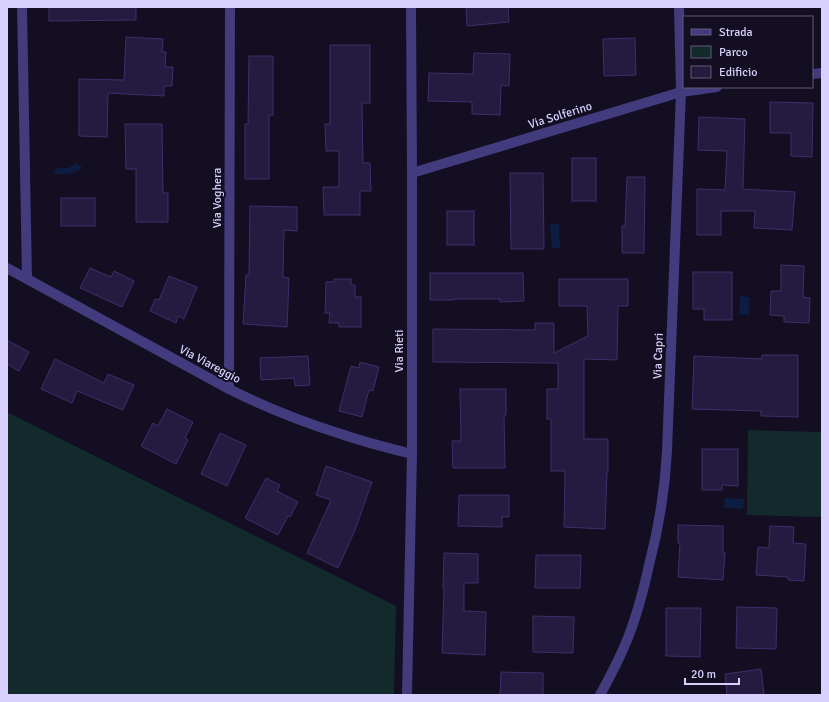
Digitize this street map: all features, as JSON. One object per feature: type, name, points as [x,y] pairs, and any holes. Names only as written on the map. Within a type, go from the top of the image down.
[{"type":"street","points":[[22,7],[26,279]]},
{"type":"street","name":"Via Voghera","points":[[230,7],[230,389]]},
{"type":"street","name":"Via Rieti","points":[[407,695],[412,454],[411,7]]},
{"type":"street","name":"Via Capri","points":[[600,695],[620,657],[636,615],[648,573],[663,501],[667,451],[681,92],[679,7]]},
{"type":"street","name":"Via Solferino","points":[[412,173],[681,92],[710,88]]},
{"type":"street","name":"Via Viareggio","points":[[7,268],[230,389],[272,409],[342,435],[412,454]]},
{"type":"green space","points":[[7,412],[396,606],[394,695],[7,695]]},
{"type":"green space","points":[[748,430],[822,432],[822,517],[747,515]]},
{"type":"water","points":[[77,163],[82,167],[76,172],[54,174],[56,168],[67,168]]},
{"type":"water","points":[[550,224],[559,224],[560,248],[552,248]]},
{"type":"water","points":[[740,296],[749,297],[749,315],[739,315]]},
{"type":"water","points":[[725,498],[744,499],[743,509],[724,508]]},
{"type":"building","points":[[49,7],[136,7],[136,20],[49,21]]},
{"type":"building","points":[[466,7],[508,7],[509,22],[467,26]]},
{"type":"building","points":[[126,37],[163,39],[162,52],[166,52],[165,67],[173,67],[172,86],[164,86],[164,96],[108,93],[107,137],[79,136],[79,79],[124,80]]},
{"type":"building","points":[[635,38],[636,75],[604,76],[603,39]]},
{"type":"building","points":[[330,45],[370,45],[370,103],[362,103],[363,163],[370,163],[371,191],[360,191],[360,215],[324,215],[323,187],[339,187],[339,151],[326,151],[325,124],[330,124]]},
{"type":"building","points":[[474,53],[510,54],[509,86],[501,85],[500,115],[472,114],[472,102],[428,101],[429,73],[473,74]]},
{"type":"building","points":[[249,56],[273,56],[273,115],[269,115],[269,179],[245,179],[245,124],[248,124]]},
{"type":"building","points":[[770,102],[813,103],[812,157],[791,156],[791,133],[770,133]]},
{"type":"building","points":[[699,117],[745,119],[743,189],[795,192],[792,230],[754,228],[755,211],[721,211],[721,235],[697,235],[697,189],[725,190],[727,151],[698,150]]},
{"type":"building","points":[[125,124],[162,124],[163,193],[168,193],[168,222],[136,222],[136,169],[126,169]]},
{"type":"building","points":[[572,158],[596,158],[596,201],[572,201]]},
{"type":"building","points":[[510,173],[543,173],[544,249],[511,249]]},
{"type":"building","points":[[627,177],[645,177],[644,253],[622,253],[622,226],[625,226]]},
{"type":"building","points":[[61,198],[95,198],[95,226],[61,226]]},
{"type":"building","points":[[250,206],[297,207],[297,231],[284,230],[283,277],[289,278],[287,327],[243,324],[246,275],[249,275]]},
{"type":"building","points":[[447,211],[474,211],[474,245],[447,245]]},
{"type":"building","points":[[781,265],[804,266],[803,297],[810,298],[809,323],[784,322],[784,316],[770,315],[771,291],[781,291]]},
{"type":"building","points":[[90,268],[111,277],[114,271],[134,281],[122,307],[80,288]]},
{"type":"building","points":[[693,272],[732,272],[732,320],[704,320],[704,309],[693,309]]},
{"type":"building","points":[[430,273],[523,273],[524,301],[500,302],[500,299],[430,300]]},
{"type":"building","points":[[169,276],[197,287],[184,319],[178,316],[176,323],[150,311],[155,299],[159,300]]},
{"type":"building","points":[[334,279],[351,279],[351,285],[355,285],[355,297],[361,297],[361,327],[339,327],[339,323],[329,323],[330,313],[325,313],[326,282],[334,282]]},
{"type":"building","points":[[559,279],[628,279],[628,306],[618,306],[617,360],[584,359],[584,439],[608,439],[605,529],[564,527],[565,471],[551,471],[551,419],[547,419],[547,389],[558,389],[558,363],[433,362],[433,329],[535,330],[535,323],[554,323],[554,353],[588,336],[587,306],[559,306]]},
{"type":"building","points":[[7,340],[29,352],[19,371],[7,364]]},
{"type":"building","points":[[762,355],[798,355],[798,417],[761,416],[761,411],[692,409],[694,356],[762,359]]},
{"type":"building","points":[[308,356],[310,385],[295,386],[294,378],[261,380],[260,358]]},
{"type":"building","points":[[55,359],[104,383],[108,374],[134,385],[123,410],[77,391],[72,403],[41,389]]},
{"type":"building","points":[[360,362],[379,367],[373,391],[369,390],[362,417],[339,411],[351,366],[359,368]]},
{"type":"building","points":[[460,389],[506,389],[506,415],[504,415],[505,468],[453,468],[452,441],[461,441]]},
{"type":"building","points":[[167,409],[193,422],[185,438],[188,440],[176,464],[141,446],[153,423],[158,426]]},
{"type":"building","points":[[220,433],[246,445],[227,486],[201,474]]},
{"type":"building","points":[[702,449],[738,449],[738,486],[722,485],[722,490],[702,490]]},
{"type":"building","points":[[326,466],[372,482],[355,530],[338,568],[307,553],[331,500],[316,495]]},
{"type":"building","points":[[266,478],[280,485],[277,491],[298,502],[290,517],[288,516],[278,535],[245,518]]},
{"type":"building","points":[[459,495],[509,495],[509,517],[502,517],[502,527],[458,526]]},
{"type":"building","points":[[678,525],[723,526],[723,553],[725,553],[723,580],[678,577],[680,543],[678,543]]},
{"type":"building","points":[[770,526],[794,527],[793,543],[806,544],[804,581],[788,580],[788,577],[756,575],[758,547],[769,548]]},
{"type":"building","points":[[444,553],[478,554],[478,583],[464,583],[464,611],[486,612],[485,655],[442,653]]},
{"type":"building","points":[[536,555],[581,555],[580,588],[535,588]]},
{"type":"building","points":[[737,607],[777,608],[776,649],[736,648]]},
{"type":"building","points":[[666,608],[701,608],[700,657],[666,656]]},
{"type":"building","points":[[533,616],[574,617],[573,653],[533,652]]},
{"type":"building","points":[[761,669],[764,694],[727,695],[725,674]]},
{"type":"building","points":[[501,672],[543,673],[543,695],[500,695]]}]
